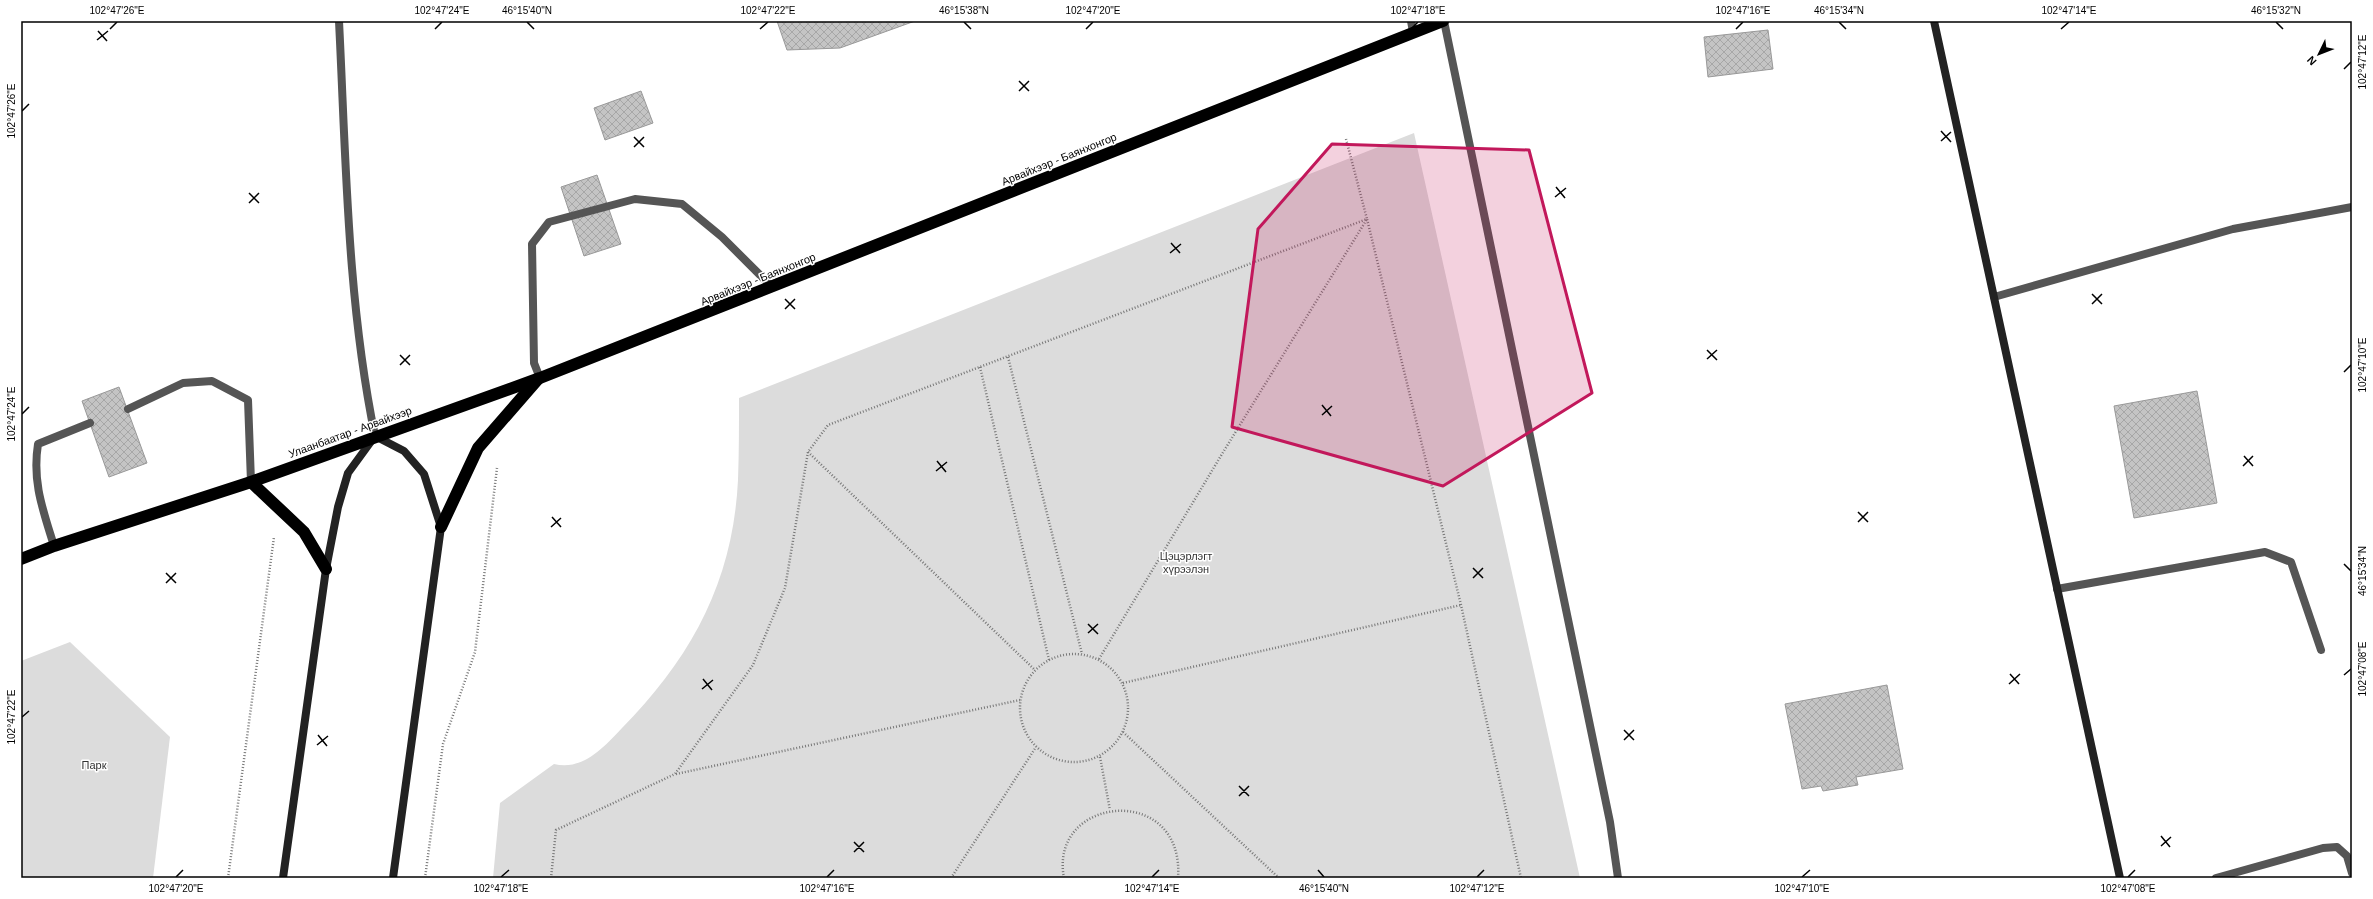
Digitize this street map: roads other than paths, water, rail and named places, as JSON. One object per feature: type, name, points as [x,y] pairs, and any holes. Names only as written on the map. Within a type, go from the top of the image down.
[{"type":"highway","name":"Арвайхээр - Баянхонгор","points":[[684,322],[1412,27],[1444,21]]},
{"type":"highway","name":"Улаанбаатар - Арвайхээр","points":[[21,559],[54,546],[251,482],[375,436],[540,378],[684,322]]},
{"type":"highway","points":[[441,527],[478,448],[540,378]]},
{"type":"highway","points":[[251,482],[304,532],[326,569]]},
{"type":"main road","points":[[1934,21],[2120,878]]},
{"type":"main road","points":[[283,878],[326,569],[338,507],[348,474],[375,436],[404,451],[424,474],[441,527],[393,878]]},
{"type":"street","points":[[340,21],[352,272],[365,386],[375,436]]},
{"type":"street","points":[[1444,21],[1610,822],[1618,878]]},
{"type":"street","points":[[540,378],[534,363],[532,244],[548,222],[635,199],[682,204],[722,237],[772,287]]},
{"type":"street","points":[[1994,297],[2233,229],[2352,207]]},
{"type":"street","points":[[128,409],[183,383],[212,381],[248,400],[251,482]]},
{"type":"street","points":[[54,546],[38,494],[35,465],[38,444],[90,423]]},
{"type":"street","points":[[2057,589],[2265,552],[2291,562],[2321,650]]},
{"type":"street","points":[[2216,878],[2323,848],[2337,848],[2347,856],[2352,874]]},
{"type":"park label","name":"Цэцэрлэгт хүрээлэн","points":[[1186,562]]},
{"type":"park label","name":"Парк","points":[[94,765]]}]
